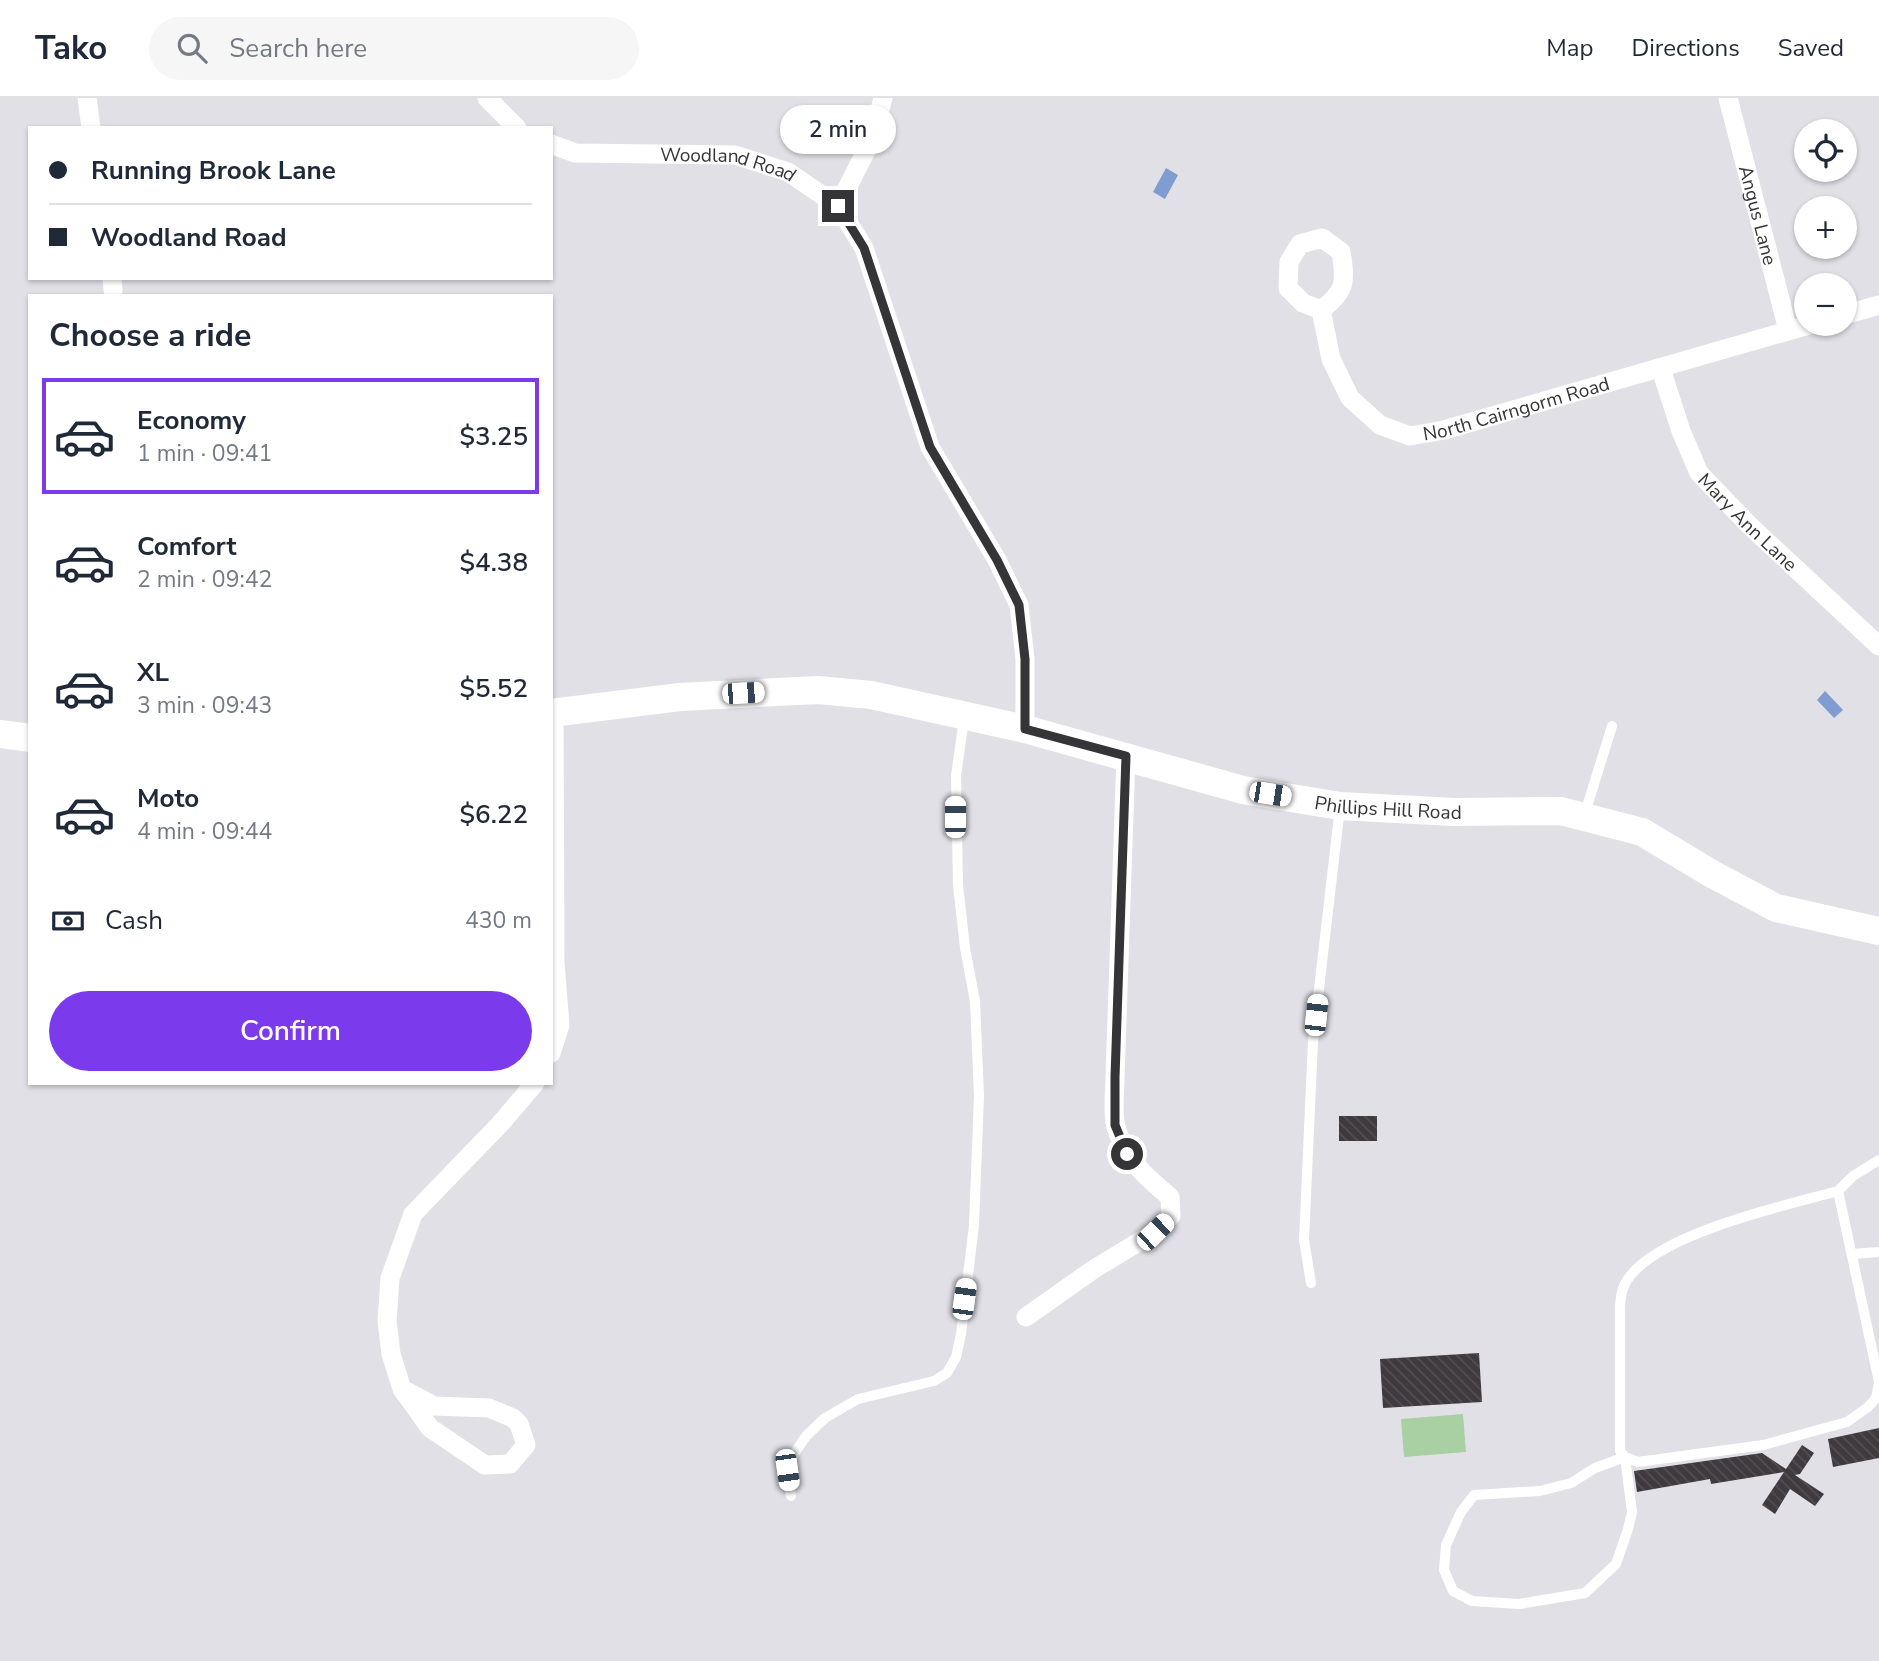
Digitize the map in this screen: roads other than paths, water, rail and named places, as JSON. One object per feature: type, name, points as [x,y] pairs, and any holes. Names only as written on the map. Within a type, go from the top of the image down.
[{"type":"street","points":[[87,98],[91,126]]},
{"type":"street","points":[[487,98],[515,126]]},
{"type":"street","points":[[838,206],[872,139],[883,98]]},
{"type":"street","name":"Angus Lane","points":[[1728,98],[1787,330]]},
{"type":"street","name":"Woodland Road","points":[[553,145],[575,153],[735,155],[788,172],[838,206],[864,248],[930,447],[997,560],[1019,605],[1025,659],[1025,729]]},
{"type":"street","points":[[1857,311],[1879,305]]},
{"type":"street","name":"North Cairngorm Road","points":[[1321,310],[1331,359],[1350,398],[1380,425],[1410,436],[1444,430],[1794,328]]},
{"type":"street","name":"Mary Ann Lane","points":[[1661,369],[1681,431],[1699,473],[1749,525],[1879,646]]},
{"type":"street","name":"Phillips Hill Road","points":[[553,713],[680,696],[818,690],[872,695],[1025,729],[1243,790],[1340,806],[1454,812],[1561,811],[1642,832],[1776,908],[1879,931]]},
{"type":"street","points":[[553,713],[555,963],[560,1025],[553,1047]]},
{"type":"street","points":[[0,734],[28,738]]},
{"type":"street","points":[[1026,1317],[1094,1269],[1155,1232],[1171,1216],[1170,1197],[1141,1172],[1127,1154],[1115,1125],[1126,756]]},
{"type":"street","points":[[401,1389],[433,1406],[489,1408],[513,1418],[519,1424],[526,1446],[510,1464],[485,1465],[430,1428],[401,1389],[391,1354],[387,1321],[390,1278],[413,1214],[501,1123],[533,1085]]},
{"type":"lane","points":[[791,1496],[787,1470],[806,1436],[825,1418],[858,1399],[934,1381],[947,1373],[956,1357],[974,1225],[979,1096],[975,1001],[965,948],[958,885],[956,776],[964,715]]},
{"type":"lane","points":[[1584,817],[1612,726]]},
{"type":"lane","points":[[1311,1283],[1304,1240],[1313,1041],[1340,806]]},
{"type":"lane","points":[[1838,1191],[1879,1383],[1875,1398],[1868,1407],[1847,1422],[1763,1445],[1638,1462],[1625,1457],[1620,1451],[1619,1443],[1622,1407],[1620,1306],[1622,1290],[1629,1277],[1659,1252],[1684,1238],[1838,1191],[1853,1176],[1879,1160]]},
{"type":"lane","points":[[1852,1254],[1879,1252]]},
{"type":"lane","points":[[1625,1457],[1632,1512],[1626,1538],[1616,1564],[1585,1593],[1519,1604],[1472,1601],[1453,1591],[1444,1570],[1446,1545],[1461,1512],[1474,1495],[1540,1491],[1571,1483],[1595,1468],[1625,1457]]},
{"type":"water","points":[[1166,168],[1178,175],[1165,199],[1153,192]]},
{"type":"water","points":[[1825,691],[1843,710],[1834,718],[1817,700]]}]
